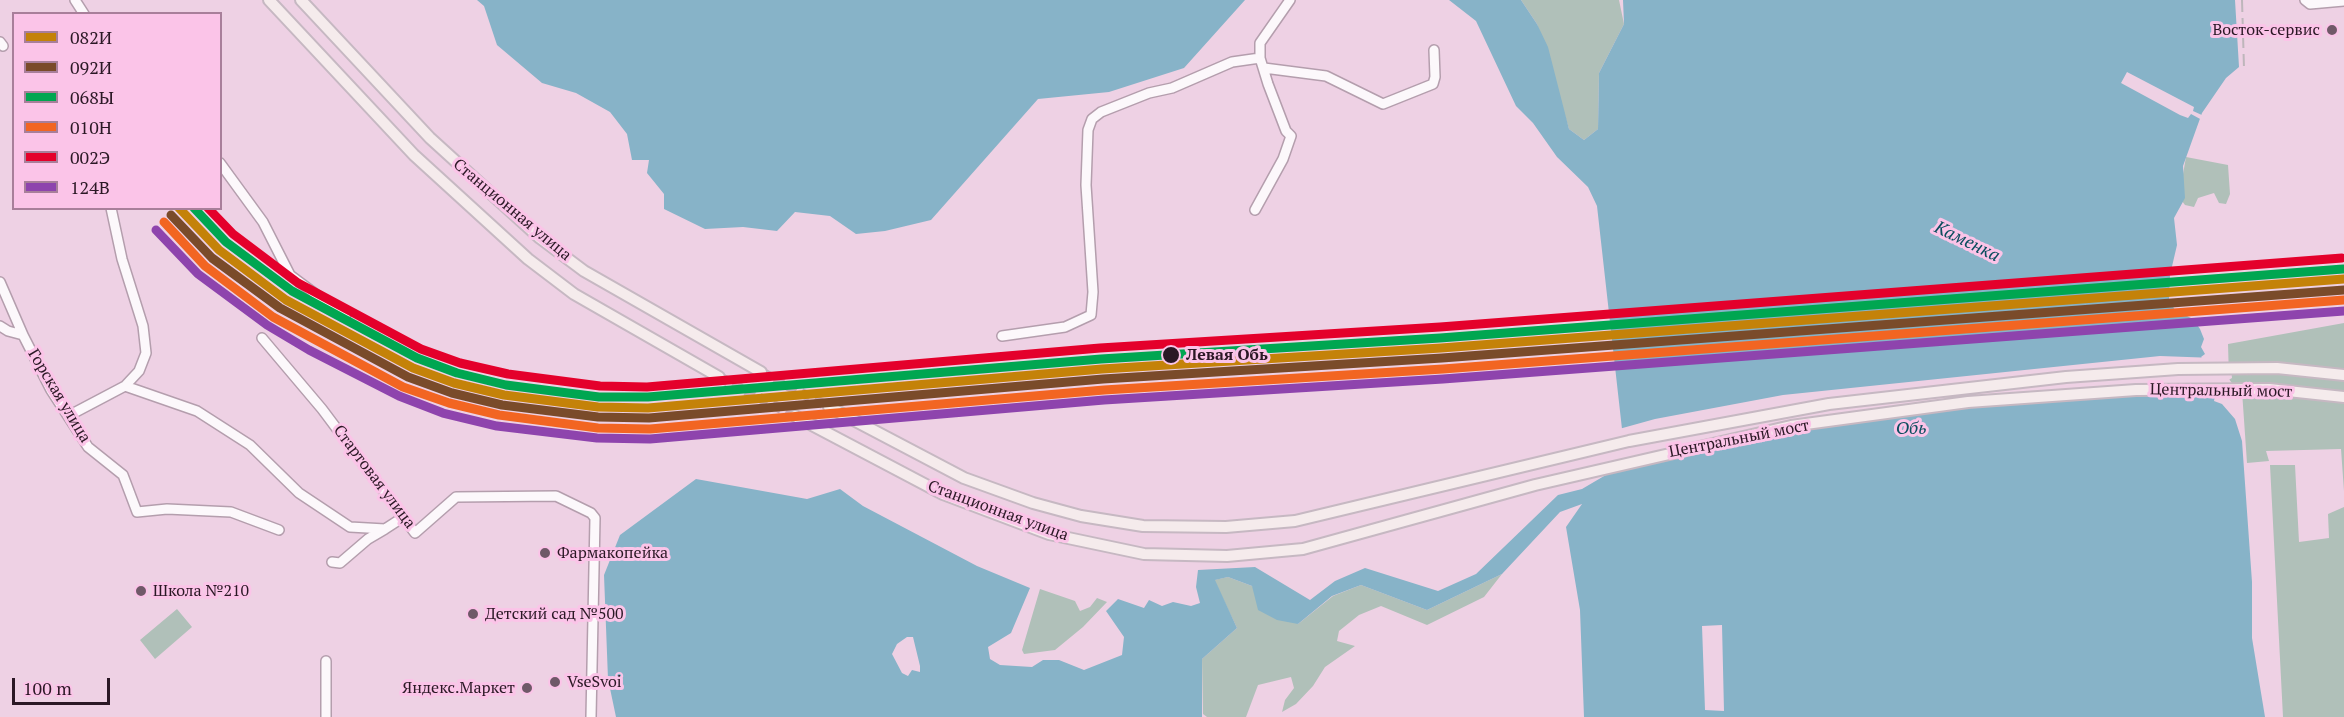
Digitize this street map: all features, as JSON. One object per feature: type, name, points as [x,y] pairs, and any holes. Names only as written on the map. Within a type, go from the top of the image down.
[{"type":"main road","name":"Станционная улица","points":[[269,0],[414,155],[528,259],[574,294],[719,377]]},
{"type":"main road","name":"Станционная улица","points":[[301,0],[437,146],[540,238],[594,277],[761,372]]},
{"type":"main road","name":"Центральный мост","points":[[1143,526],[1226,527],[1295,521],[1629,441],[1829,404],[2066,376],[2178,369],[2277,368],[2344,375]]},
{"type":"main road","name":"Центральный мост","points":[[1143,554],[1227,556],[1303,549],[1535,485],[1663,454],[1791,426],[1968,402],[2142,390],[2269,389],[2344,397]]},
{"type":"main road","name":"Станционная улица","points":[[829,407],[964,478],[1056,510],[1143,526]]},
{"type":"main road","name":"Станционная улица","points":[[795,416],[943,494],[1049,534],[1143,554]]},
{"type":"street","points":[[1255,210],[1283,159],[1291,136],[1286,131],[1260,58],[1260,43],[1290,0]]},
{"type":"street","points":[[2305,0],[2310,4],[2344,1]]},
{"type":"street","points":[[1264,68],[1326,76],[1383,104],[1433,84],[1434,50]]},
{"type":"street","points":[[1002,336],[1065,327],[1091,315],[1093,291],[1086,185],[1088,130],[1092,119],[1111,108],[1149,93],[1172,88],[1232,62],[1260,58]]},
{"type":"street","points":[[222,166],[263,222],[290,274],[337,310],[347,313]]},
{"type":"street","points":[[70,415],[125,386],[139,371],[146,353],[142,326],[122,259],[111,210]]},
{"type":"street","name":"Горская улица","points":[[0,282],[51,390],[70,415],[88,447],[123,475],[137,512],[167,509],[231,512],[279,530]]},
{"type":"street","name":"Горская улица","points":[[0,326],[8,331],[23,334]]},
{"type":"street","name":"Стартовая улица","points":[[262,338],[322,408],[415,533],[456,497],[556,496],[591,513],[595,518],[591,717]]},
{"type":"street","points":[[125,386],[196,411],[250,445],[299,493],[350,526],[385,529]]},
{"type":"street","points":[[332,562],[340,563],[358,550],[368,539],[402,518]]},
{"type":"street","points":[[326,661],[326,717]]},
{"type":"shaded area","points":[[1521,0],[1619,0],[1624,24],[1599,73],[1598,129],[1584,140],[1569,129],[1537,24]]},
{"type":"shaded area","points":[[2186,157],[2228,165],[2230,194],[2226,204],[2219,203],[2214,193],[2198,198],[2194,207],[2185,205],[2179,197]]},
{"type":"shaded area","points":[[2344,323],[2344,491],[2341,449],[2266,451],[2269,461],[2247,463],[2242,391],[2236,389],[2229,379],[2228,344]]},
{"type":"shaded area","points":[[2270,465],[2295,465],[2299,542],[2329,538],[2328,514],[2344,507],[2344,717],[2283,717]]},
{"type":"shaded area","points":[[1502,574],[1484,597],[1427,625],[1381,606],[1359,615],[1339,631],[1337,641],[1355,646],[1325,667],[1313,686],[1296,704],[1282,712],[1285,700],[1294,688],[1291,677],[1258,685],[1246,717],[1207,717],[1203,714],[1202,659],[1237,628],[1214,580],[1228,577],[1252,586],[1298,624],[1333,596],[1361,585],[1427,610]]},
{"type":"shaded area","points":[[1040,589],[1075,601],[1080,611],[1090,607],[1097,598],[1107,602],[1083,627],[1055,650],[1024,654],[1022,650]]},
{"type":"shaded area","points":[[177,609],[192,627],[155,659],[140,640]]},
{"type":"water","points":[[477,0],[1245,0],[1184,68],[1109,92],[1038,99],[931,220],[885,231],[856,234],[830,216],[795,212],[777,231],[743,227],[705,229],[664,209],[664,194],[647,173],[649,160],[632,160],[627,134],[610,112],[576,93],[542,83],[497,45],[484,6]]},
{"type":"water","name":"Обь","points":[[1449,0],[1521,0],[1537,24],[1548,47],[1569,129],[1584,140],[1598,129],[1599,73],[1624,24],[1623,0],[2235,0],[2239,67],[2226,78],[2202,113],[2183,166],[2185,198],[2174,218],[2177,245],[2170,275],[2169,300],[2175,310],[2193,319],[2200,329],[2204,339],[2201,347],[2205,354],[2201,357],[2219,376],[2214,401],[2222,404],[2235,419],[2242,441],[2252,582],[2252,638],[2265,717],[1584,717],[1580,610],[1566,527],[1582,504],[1560,512],[1502,574],[1427,610],[1361,585],[1332,596],[1298,624],[1277,620],[1258,610],[1252,586],[1228,577],[1215,580],[1237,628],[1202,659],[1202,717],[616,717],[608,679],[604,575],[620,535],[696,479],[807,499],[840,489],[863,506],[977,566],[1030,588],[1011,633],[988,647],[990,659],[1000,665],[1032,667],[1043,660],[1059,660],[1084,670],[1122,655],[1124,637],[1106,611],[1118,599],[1144,608],[1149,600],[1162,606],[1173,602],[1191,606],[1200,603],[1196,587],[1198,570],[1255,567],[1310,600],[1335,581],[1365,568],[1438,591],[1476,574],[1558,495],[1582,489],[1616,469],[1622,429],[1597,206],[1588,187],[1557,157],[1533,123],[1516,106],[1476,21]],"holes":[[[907,637],[913,637],[920,672],[912,670],[908,676],[902,673],[892,654],[897,644]]]},
{"type":"pier","points":[[2127,72],[2194,107],[2193,111],[2204,116],[2202,120],[2191,114],[2188,118],[2180,115],[2121,83]]},
{"type":"pier","points":[[2160,356],[2215,358],[2231,368],[2232,378],[2225,382],[2220,379],[2220,384],[2084,393],[1791,426],[1614,466],[1619,429],[1655,419],[1783,395]]},
{"type":"pier","points":[[1722,625],[1724,711],[1705,710],[1702,626]]},
{"type":"tunnel","points":[[761,372],[829,407]]},
{"type":"tunnel","points":[[719,377],[795,416]]},
{"type":"railway","points":[[2242,0],[2244,68]]},
{"type":"transit line","name":"082И","points":[[181,210],[219,250],[286,300],[413,368],[454,383],[504,395],[598,407],[648,408],[1102,369],[1441,348],[2344,279]]},
{"type":"transit line","name":"068Ы","points":[[196,210],[226,242],[292,291],[417,358],[457,373],[506,385],[599,397],[648,397],[1101,359],[1440,338],[2343,269]]},
{"type":"transit line","name":"002Э","points":[[210,210],[233,234],[298,283],[421,349],[460,363],[508,374],[600,386],[647,387],[1100,348],[1440,327],[2342,258]]},
{"type":"transit line","name":"092И","points":[[171,215],[212,258],[280,308],[408,377],[452,393],[502,405],[598,417],[649,418],[1103,379],[1442,358],[2344,290]]},
{"type":"transit line","name":"010Н","points":[[164,222],[205,266],[273,317],[403,387],[449,403],[499,415],[598,428],[650,429],[1104,390],[1443,369],[2344,300]]},
{"type":"transit line","name":"124В","points":[[156,230],[198,274],[267,325],[309,350],[399,396],[443,413],[497,426],[597,438],[650,439],[1104,400],[1443,379],[2344,311]]},
{"type":"place","name":"Восток-сервис","points":[[2332,30]]},
{"type":"place","name":"Левая Обь","points":[[1171,355]]},
{"type":"place","name":"Фармакопейка","points":[[545,553]]},
{"type":"place","name":"Школа №210","points":[[141,591]]},
{"type":"place","name":"Детский сад №500","points":[[473,614]]},
{"type":"place","name":"VseSvoi","points":[[555,682]]},
{"type":"place","name":"Яндекс.Маркет","points":[[527,688]]},
{"type":"water label","name":"Каменка","points":[[1967,242]]}]
